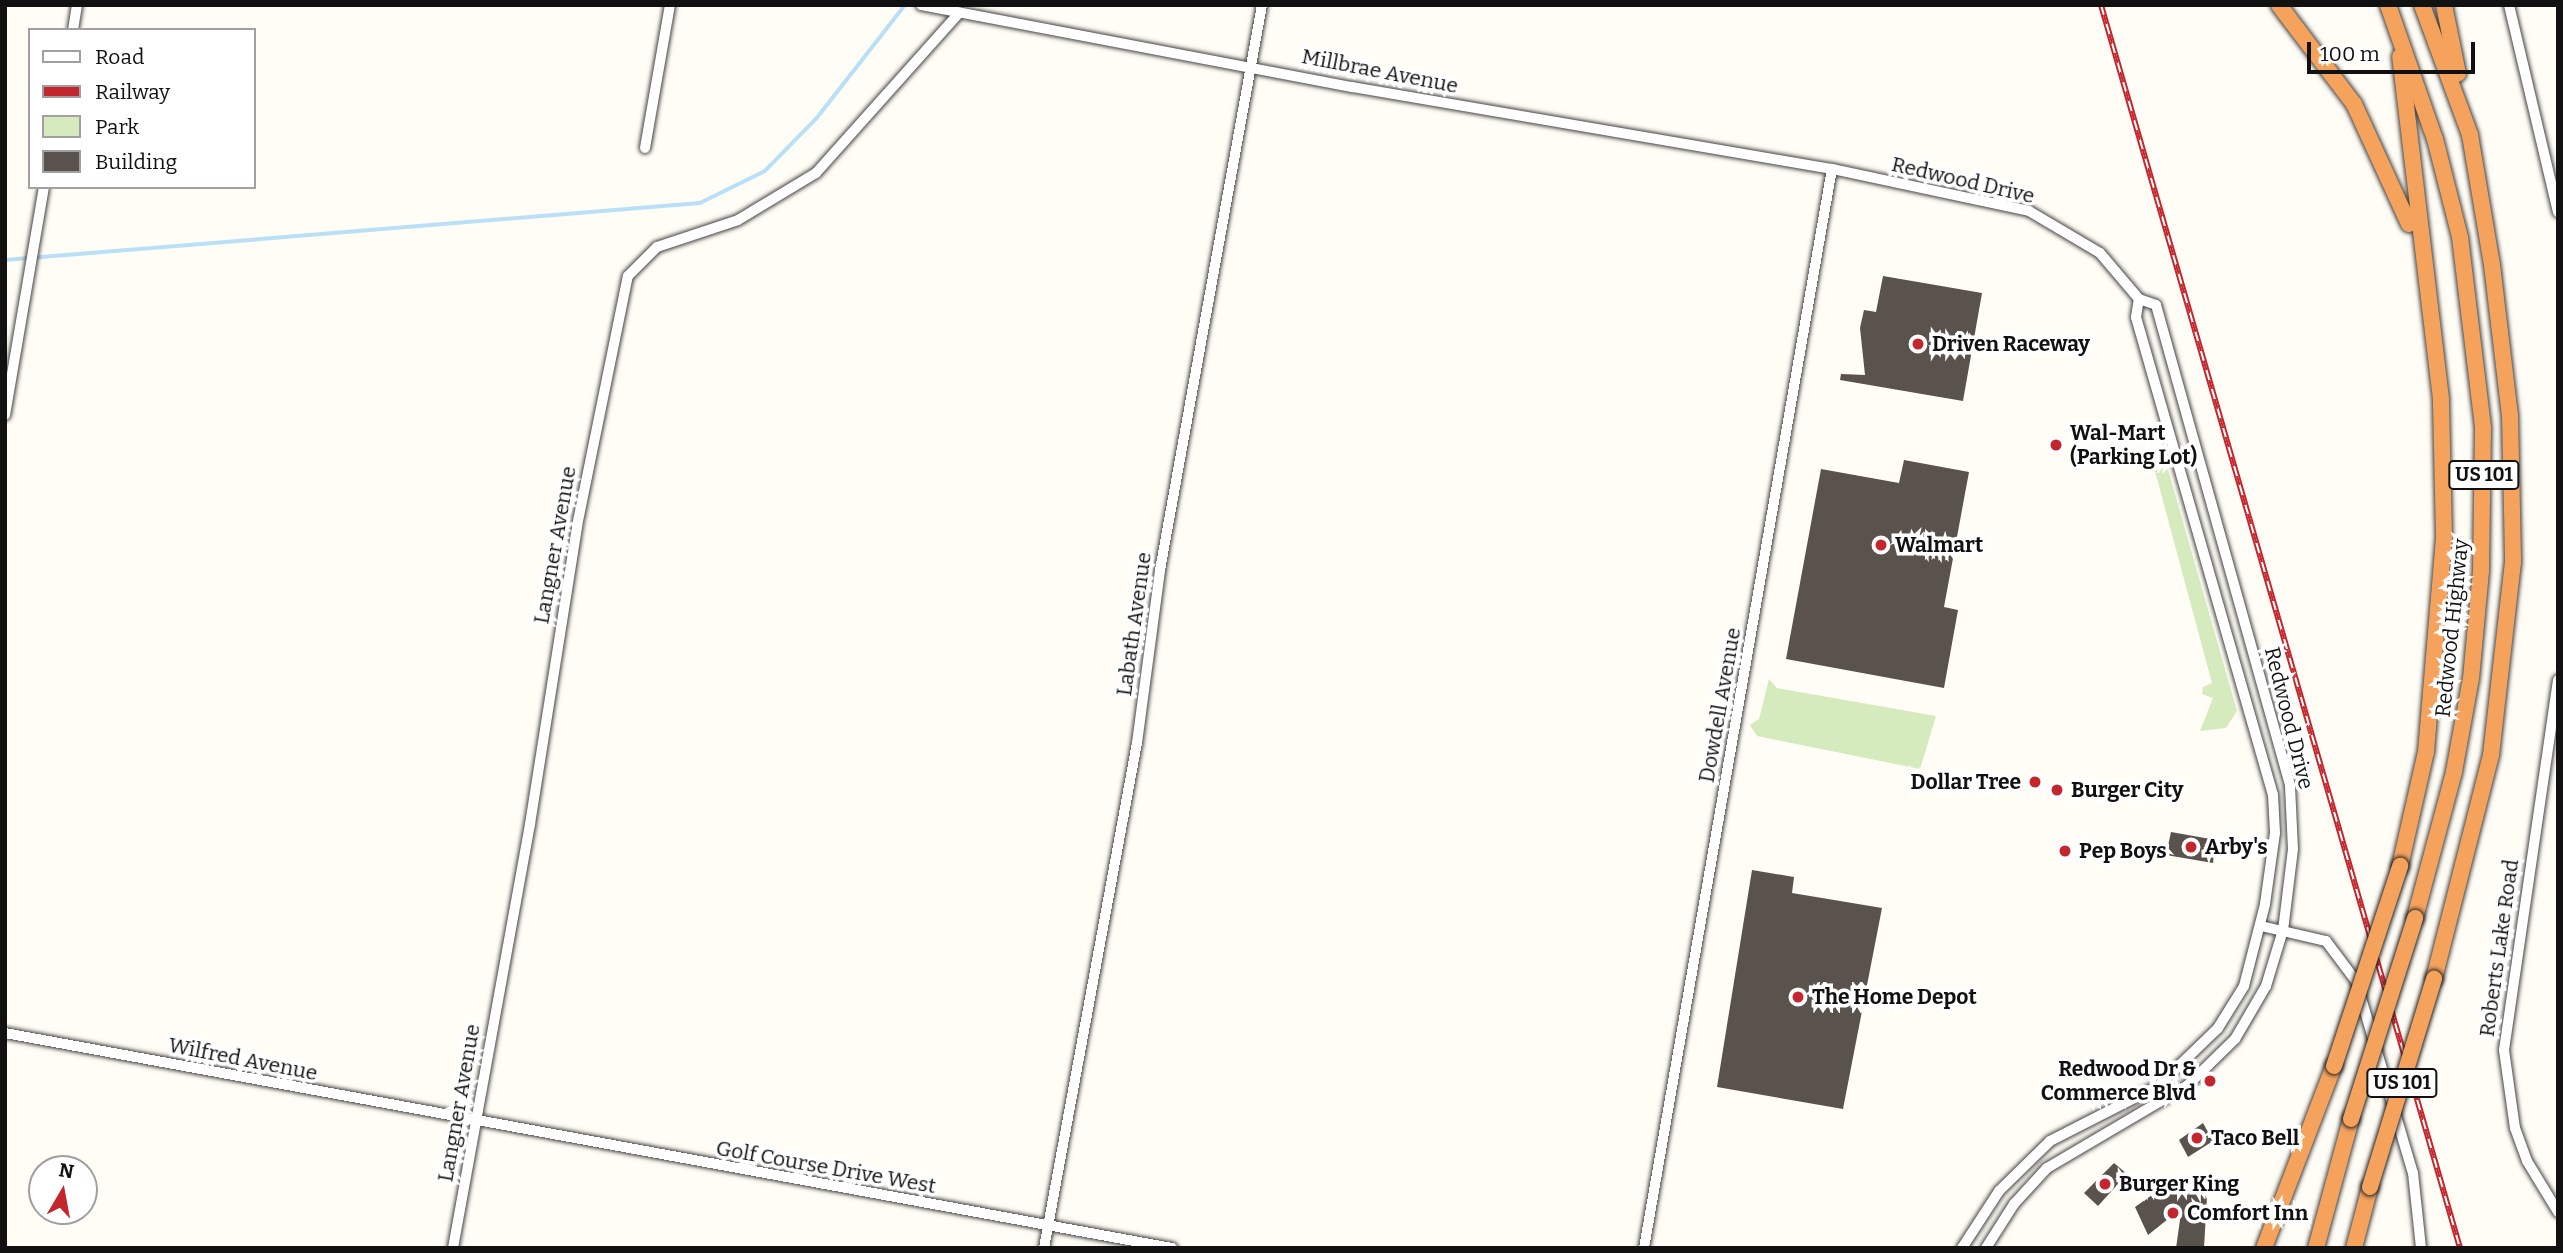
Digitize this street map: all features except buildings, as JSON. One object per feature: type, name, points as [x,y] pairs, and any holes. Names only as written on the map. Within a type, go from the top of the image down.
[{"type":"highway","points":[[2279,5],[2354,104],[2403,205],[2422,274]]},
{"type":"highway","name":"Redwood Highway","points":[[2316,1248],[2351,1119],[2416,918],[2455,772],[2471,678],[2482,546],[2483,428],[2459,237],[2435,139],[2388,5]]},
{"type":"highway","name":"US 101","points":[[2354,1248],[2434,979],[2491,755],[2513,562],[2510,415],[2470,135],[2422,5]]},
{"type":"highway","points":[[2444,5],[2470,135]]},
{"type":"highway","points":[[2264,1248],[2334,1066],[2400,866],[2426,752],[2444,536],[2441,399],[2422,274],[2399,36]]},
{"type":"street","points":[[73,28],[77,5]]},
{"type":"street","points":[[645,148],[670,5]]},
{"type":"street","name":"Millbrae Avenue","points":[[921,5],[1832,169]]},
{"type":"street","name":"Labath Avenue","points":[[1044,1248],[1138,743],[1160,570],[1262,5]]},
{"type":"street","points":[[2509,5],[2558,212]]},
{"type":"street","name":"Langner Avenue","points":[[453,1248],[530,824],[577,526],[628,275],[657,247],[738,220],[816,173],[959,13]]},
{"type":"street","name":"Redwood Drive","points":[[1832,169],[2029,211],[2100,253],[2139,299],[2156,305],[2290,786],[2293,849],[2283,930],[2266,986],[2235,1039],[2188,1085],[2126,1125],[2047,1168],[2014,1204],[1986,1248]]},
{"type":"street","name":"Dowdell Avenue","points":[[1644,1248],[1832,169]]},
{"type":"street","points":[[5,415],[44,189]]},
{"type":"street","name":"Redwood Drive","points":[[1962,1248],[1999,1191],[2050,1141],[2158,1086],[2218,1028],[2244,986],[2261,926],[2275,833],[2273,795],[2136,317],[2139,299]]},
{"type":"street","name":"Roberts Lake Road","points":[[2558,680],[2504,1050],[2515,1128],[2527,1161],[2558,1212]]},
{"type":"street","points":[[2261,926],[2326,941],[2357,981],[2413,1173],[2421,1248]]},
{"type":"street","points":[[2218,1028],[2235,1039]]},
{"type":"street","name":"Wilfred Avenue","points":[[5,1034],[474,1123]]},
{"type":"street","points":[[2117,1108],[2126,1125]]},
{"type":"street","name":"Golf Course Drive West","points":[[474,1123],[1172,1248]]},
{"type":"street","points":[[1999,1191],[2014,1204]]},
{"type":"green space","points":[[2150,455],[2167,466],[2237,711],[2226,728],[2200,731],[2213,698],[2202,694],[2203,687],[2212,683],[2156,475],[2152,464],[2132,459]]},
{"type":"green space","points":[[1769,679],[1777,688],[1936,716],[1920,769],[1757,736],[1750,725],[1759,719]]},
{"type":"waterway","points":[[5,260],[700,203],[765,171],[816,119],[905,5]]},
{"type":"railway","points":[[2101,5],[2460,1248]]},
{"type":"place","name":"Driven Raceway","points":[[1918,344]]},
{"type":"place","name":"Wal-Mart (Parking Lot)","points":[[2056,445]]},
{"type":"place","name":"Walmart","points":[[1881,545]]},
{"type":"place","name":"Dollar Tree","points":[[2035,782]]},
{"type":"place","name":"Burger City","points":[[2057,790]]},
{"type":"place","name":"Arby's","points":[[2191,847]]},
{"type":"place","name":"Pep Boys","points":[[2065,851]]},
{"type":"place","name":"The Home Depot","points":[[1798,997]]},
{"type":"place","name":"Redwood Dr & Commerce Blvd","points":[[2210,1081]]},
{"type":"place","name":"Taco Bell","points":[[2197,1138]]},
{"type":"place","name":"Burger King","points":[[2105,1184]]},
{"type":"place","name":"Comfort Inn","points":[[2173,1213]]}]
